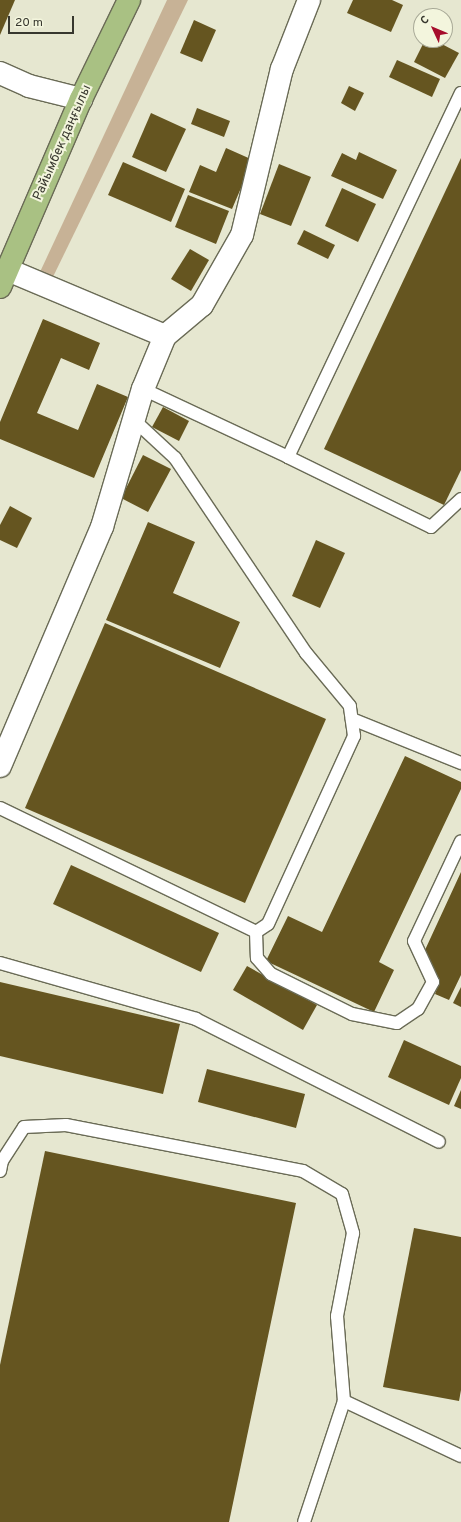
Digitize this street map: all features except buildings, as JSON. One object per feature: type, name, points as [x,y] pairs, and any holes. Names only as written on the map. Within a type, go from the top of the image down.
[{"type":"main road","name":"Райымбек даңғылы","points":[[4,279],[82,99],[129,0]]},
{"type":"street","points":[[0,766],[102,527],[144,389],[165,336],[202,305],[242,235],[282,70],[309,0]]},
{"type":"street","points":[[0,73],[29,86],[82,99]]},
{"type":"street","points":[[4,279],[165,336]]},
{"type":"lane","points":[[288,457],[461,93]]},
{"type":"lane","points":[[144,389],[431,527],[461,499]]},
{"type":"lane","points":[[134,420],[174,458],[306,653],[350,706],[354,736],[268,924],[256,932]]},
{"type":"lane","points":[[352,719],[461,763]]},
{"type":"lane","points":[[0,808],[256,932]]},
{"type":"lane","points":[[256,932],[257,958],[271,974],[352,1014],[397,1023],[418,1010],[433,982],[414,941],[461,841]]},
{"type":"lane","points":[[0,963],[196,1019],[439,1142]]},
{"type":"lane","points":[[0,1171],[2,1161],[24,1127],[66,1125],[303,1171],[342,1194],[353,1233],[337,1316],[344,1401],[304,1522]]},
{"type":"lane","points":[[344,1401],[461,1456]]},
{"type":"shaded area","points":[[167,0],[188,0],[50,283],[41,276],[40,272]]}]
